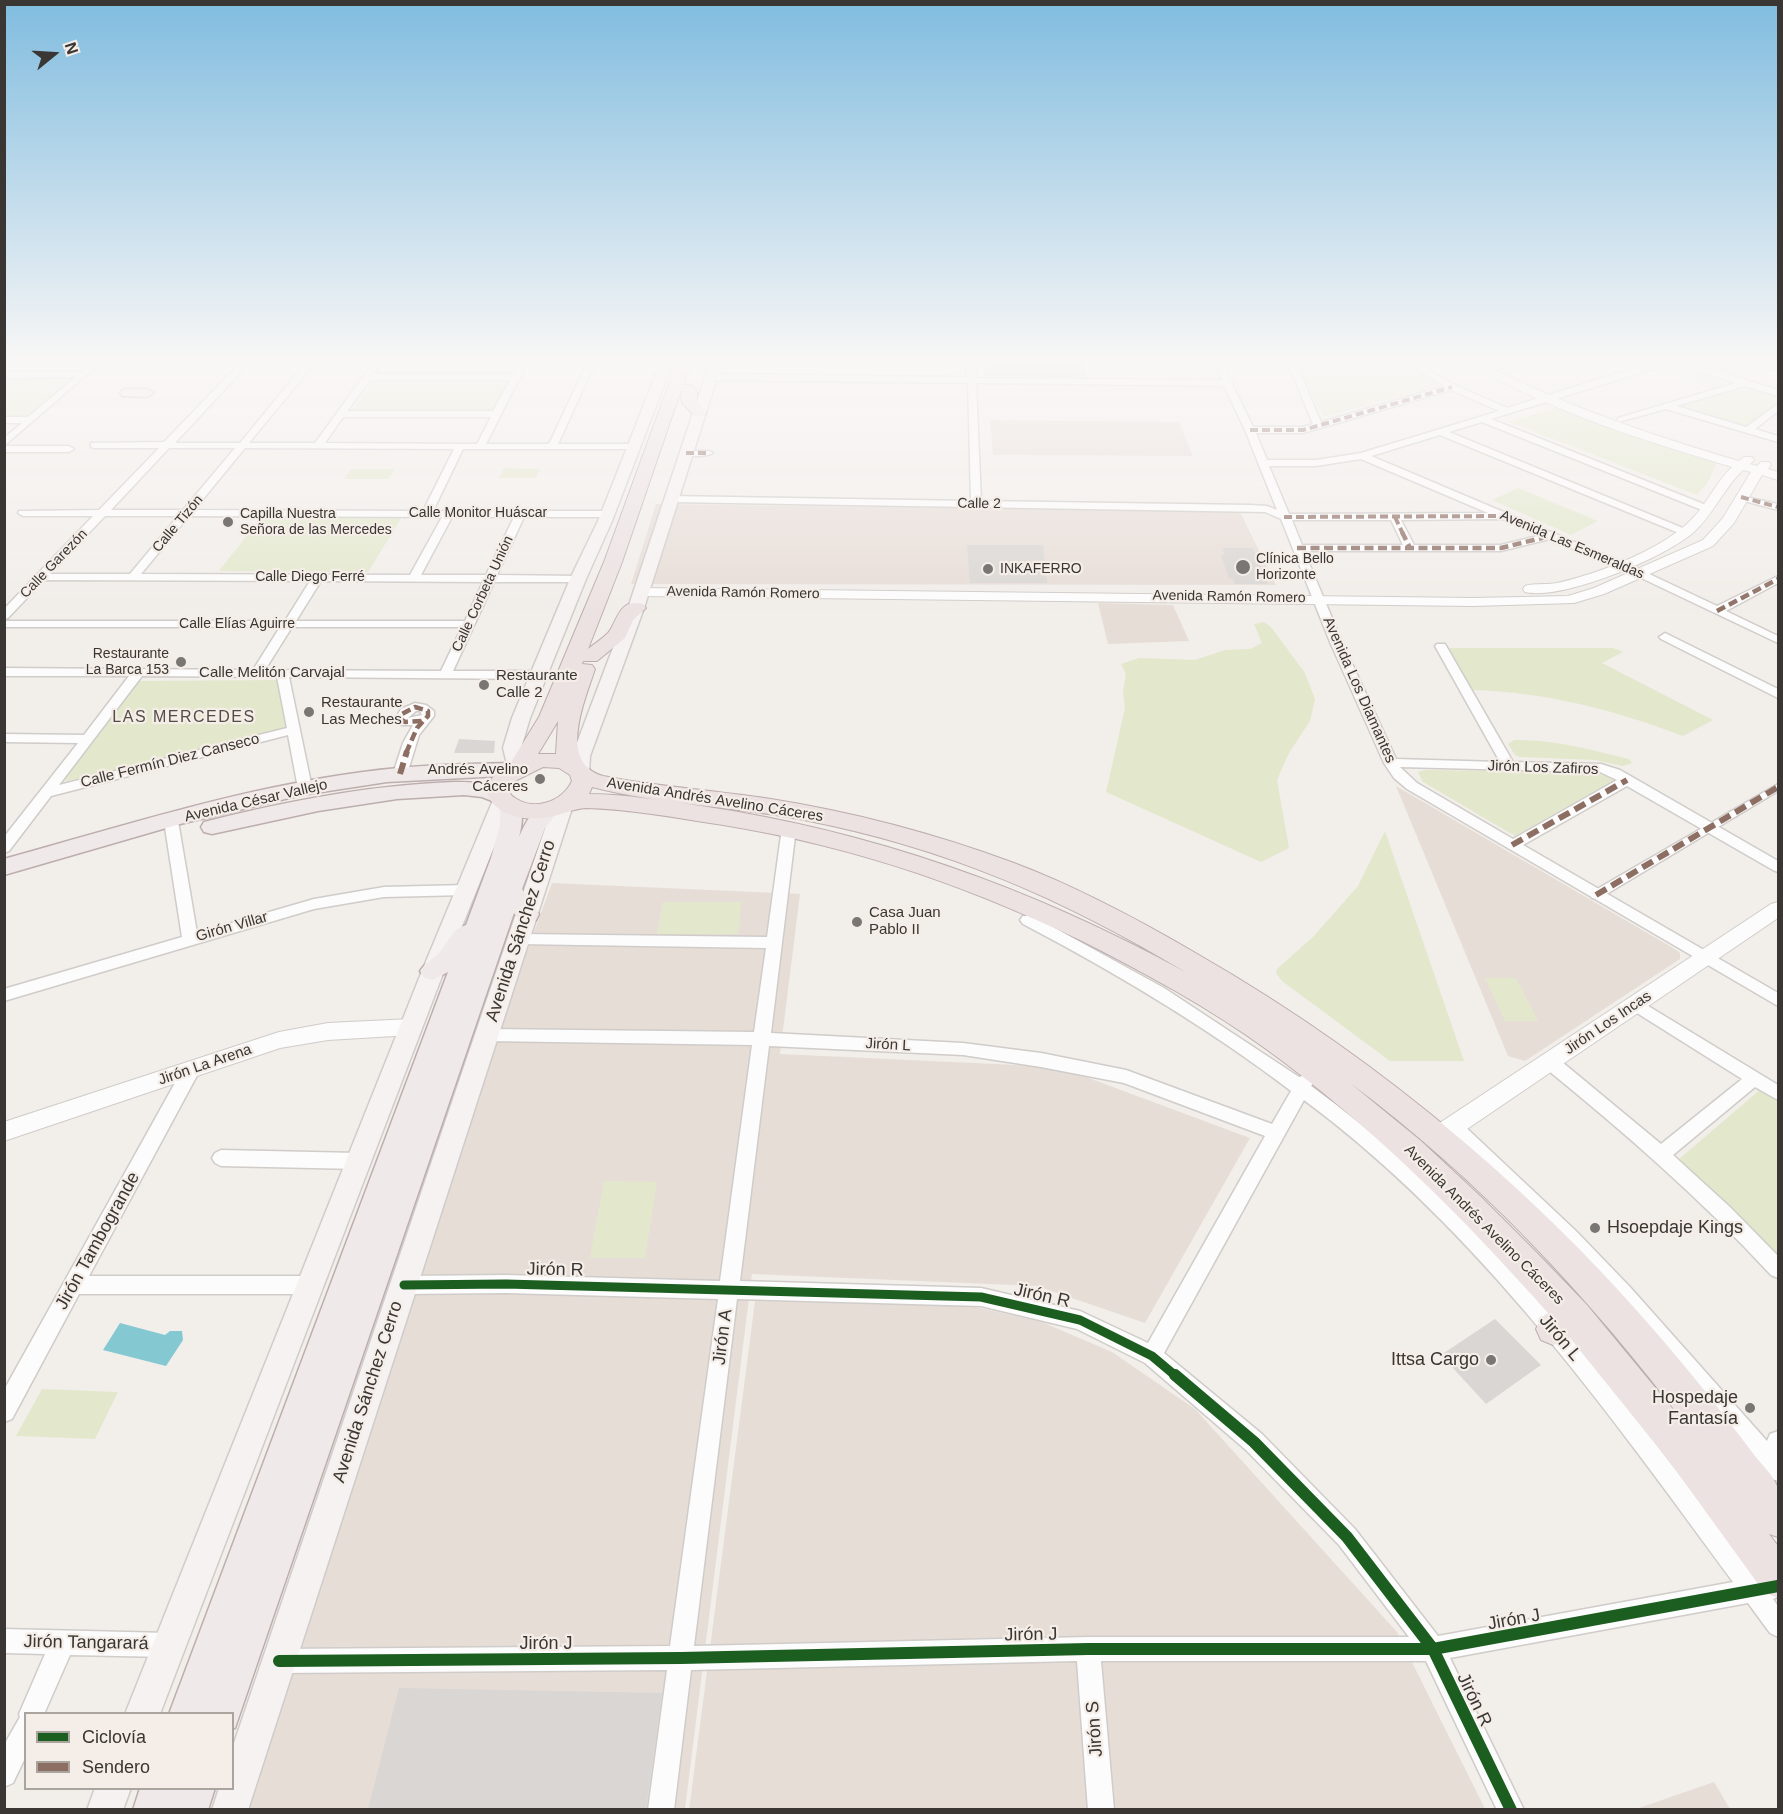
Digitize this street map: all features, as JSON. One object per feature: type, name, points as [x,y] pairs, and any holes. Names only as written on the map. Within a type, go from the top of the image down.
[{"type":"highway","points":[[505,801],[500,785],[517,768],[550,717],[613,562],[655,444]]},
{"type":"highway","points":[[560,805],[580,790],[577,771],[566,755],[566,739],[590,657],[667,444]]},
{"type":"highway","points":[[606,518],[614,541],[609,555],[613,562]]},
{"type":"highway","points":[[590,657],[618,634],[624,618],[640,594]]},
{"type":"highway","name":"Avenida Andrés Avelino Cáceres","points":[[517,768],[543,760],[605,783],[846,841],[909,859],[969,880],[1040,906],[1189,986],[1254,1026],[1315,1070],[1419,1157],[1530,1266],[1564,1323],[1657,1415],[1767,1585]]},
{"type":"highway","name":"Avenida Andrés Avelino Cáceres","points":[[505,801],[528,811],[598,801],[745,802],[857,825],[984,862],[1040,906]]},
{"type":"highway","name":"Avenida Andrés Avelino Cáceres","points":[[1315,1070],[1445,1131],[1648,1348],[1779,1518]]},
{"type":"highway","points":[[1530,1266],[1556,1248]]},
{"type":"main road","points":[[517,768],[512,748],[539,675],[635,444]]},
{"type":"main road","points":[[577,771],[640,594],[689,444]]},
{"type":"main road","name":"Avenida César Vallejo","points":[[4,883],[305,788],[400,774],[517,768]]},
{"type":"main road","name":"Avenida César Vallejo","points":[[4,867],[172,829],[376,794],[477,789],[505,801]]},
{"type":"main road","points":[[142,1712],[433,971],[505,801]]},
{"type":"main road","points":[[189,1712],[503,858],[510,825],[505,801]]},
{"type":"main road","name":"Avenida Sánchez Cerro","points":[[230,1809],[487,1035],[519,914],[535,826],[560,805]]},
{"type":"main road","name":"Avenida Sánchez Cerro","points":[[221,1712],[519,914]]},
{"type":"main road","points":[[433,971],[451,957],[457,944],[480,920]]},
{"type":"main road","points":[[105,1809],[112,1790]]},
{"type":"main road","points":[[154,1809],[160,1790]]},
{"type":"main road","points":[[187,1809],[193,1790]]},
{"type":"street","name":"Calle Garezón","points":[[4,615],[169,444]]},
{"type":"street","name":"Calle Tizón","points":[[133,577],[245,444]]},
{"type":"street","points":[[94,445],[552,447],[608,444]]},
{"type":"street","points":[[974,444],[976,503]]},
{"type":"street","name":"Avenida Los Diamantes","points":[[1255,444],[1315,592],[1390,763],[1399,775],[1412,786],[1712,962]]},
{"type":"street","points":[[1263,463],[1316,463],[1362,456],[1403,444]]},
{"type":"street","points":[[1469,444],[1686,533]]},
{"type":"street","points":[[1543,444],[1707,509]]},
{"type":"street","points":[[1674,444],[1767,468],[1779,476]]},
{"type":"street","points":[[1689,444],[1744,463]]},
{"type":"street","points":[[427,513],[460,446]]},
{"type":"street","points":[[4,449],[69,449]]},
{"type":"street","points":[[686,453],[709,453]]},
{"type":"street","name":"Avenida Las Esmeraldas","points":[[1362,456],[1639,573],[1779,640]]},
{"type":"street","name":"Avenida Ramón Romero","points":[[640,594],[1315,592],[1555,587],[1583,580],[1686,533],[1707,509],[1732,471],[1744,463]]},
{"type":"street","name":"Avenida Ramón Romero","points":[[1315,592],[1473,602],[1569,600],[1599,591],[1708,543],[1729,520],[1752,478],[1767,468]]},
{"type":"street","points":[[1741,497],[1779,507]]},
{"type":"street","name":"Calle 2","points":[[671,499],[1250,508],[1267,509],[1284,517],[1504,516]]},
{"type":"street","name":"Calle Monitor Huáscar","points":[[24,513],[521,513],[606,518]]},
{"type":"street","points":[[414,578],[449,513]]},
{"type":"street","name":"Calle Corbeta Unión","points":[[446,674],[521,513]]},
{"type":"street","points":[[1395,516],[1410,548]]},
{"type":"street","points":[[1297,548],[1501,548],[1550,536]]},
{"type":"street","name":"Calle Diego Ferré","points":[[43,577],[578,579]]},
{"type":"street","points":[[256,674],[318,578]]},
{"type":"street","points":[[1717,611],[1779,579]]},
{"type":"street","points":[[1766,585],[1779,590]]},
{"type":"street","name":"Calle Elías Aguirre","points":[[4,624],[469,624]]},
{"type":"street","points":[[1665,637],[1779,694]]},
{"type":"street","points":[[1441,646],[1509,766]]},
{"type":"street","name":"Calle Melitón Carvajal","points":[[4,672],[539,675]]},
{"type":"street","points":[[4,848],[138,673]]},
{"type":"street","points":[[282,674],[305,788]]},
{"type":"street","points":[[400,774],[412,737],[422,720]]},
{"type":"street","name":"Calle Fermín Diez Canseco","points":[[46,793],[294,729]]},
{"type":"street","points":[[4,738],[87,740]]},
{"type":"street","name":"Jirón Los Zafiros","points":[[1390,763],[1601,768],[1627,780],[1779,867]]},
{"type":"street","points":[[1512,845],[1627,780]]},
{"type":"street","points":[[1596,895],[1779,787]]},
{"type":"street","name":"Jirón A","points":[[661,1809],[789,828]]},
{"type":"street","points":[[172,829],[190,939]]},
{"type":"street","name":"Girón Villar","points":[[4,995],[190,939],[351,896],[384,892],[466,890]]},
{"type":"street","name":"Jirón Los Incas","points":[[1445,1131],[1635,1004],[1712,962],[1779,909]]},
{"type":"street","points":[[519,914],[774,943]]},
{"type":"street","points":[[1712,962],[1779,999]]},
{"type":"street","points":[[1635,1004],[1779,1093]]},
{"type":"street","name":"Jirón La Arena","points":[[4,1132],[309,1032],[411,1027]]},
{"type":"street","name":"Jirón L","points":[[487,1035],[762,1039],[963,1049],[1041,1060],[1126,1077],[1277,1133]]},
{"type":"street","points":[[1550,1062],[1617,1116],[1753,1241],[1779,1269]]},
{"type":"street","name":"Jirón Tambogrande","points":[[4,1412],[191,1070]]},
{"type":"street","points":[[1152,1356],[1277,1133],[1315,1070]]},
{"type":"street","name":"Jirón L","points":[[1315,1070],[1378,1148],[1428,1193],[1528,1300],[1564,1323]]},
{"type":"street","points":[[1660,1155],[1755,1078]]},
{"type":"street","points":[[1445,1131],[1569,1237],[1776,1457],[1754,1485]]},
{"type":"street","points":[[222,1158],[358,1161]]},
{"type":"street","name":"Jirón R","points":[[404,1286],[506,1284],[729,1288],[981,1297],[1080,1320],[1152,1356],[1254,1442],[1347,1537],[1433,1649],[1512,1809]]},
{"type":"street","points":[[73,1285],[310,1285]]},
{"type":"street","points":[[1767,1585],[1779,1625]]},
{"type":"street","name":"Jirón J","points":[[279,1661],[681,1658],[1088,1648],[1433,1649],[1767,1585],[1779,1586]]},
{"type":"street","name":"Jirón Tangarará","points":[[4,1641],[168,1645]]},
{"type":"street","points":[[31,1712],[63,1642]]},
{"type":"street","name":"Jirón S","points":[[1088,1648],[1101,1809]]},
{"type":"street","points":[[4,1774],[24,1731]]},
{"type":"shaded area","points":[[992,444],[1188,444],[1193,456],[993,455]]},
{"type":"shaded area","points":[[656,504],[1240,512],[1276,585],[631,584]]},
{"type":"shaded area","points":[[1098,603],[1173,605],[1189,641],[1108,644]]},
{"type":"shaded area","points":[[1396,786],[1673,948],[1680,953],[1680,959],[1525,1061],[1508,1056]]},
{"type":"shaded area","points":[[552,883],[800,894],[780,1054],[1059,1067],[1250,1138],[1145,1323],[1037,1286],[752,1274],[685,1809],[241,1810],[493,1044]]},
{"type":"shaded area","points":[[755,1301],[971,1306],[1042,1322],[1112,1352],[1195,1409],[1397,1632],[1485,1809],[689,1810]]},
{"type":"shaded area","points":[[1714,1782],[1730,1809],[1636,1809]]},
{"type":"green space","points":[[1565,444],[1662,444],[1717,463],[1708,482],[1697,495]]},
{"type":"green space","points":[[504,468],[540,469],[536,478],[499,478]]},
{"type":"green space","points":[[351,469],[395,469],[389,479],[344,479]]},
{"type":"green space","points":[[1518,488],[1598,521],[1571,535],[1492,500]]},
{"type":"green space","points":[[262,516],[402,517],[368,572],[219,571]]},
{"type":"green space","points":[[1264,622],[1271,627],[1305,673],[1315,699],[1310,721],[1289,753],[1277,780],[1289,848],[1261,862],[1106,792],[1125,708],[1123,692],[1126,674],[1121,664],[1139,658],[1195,660],[1225,650],[1250,649],[1262,643],[1254,624]]},
{"type":"green space","points":[[1447,648],[1613,648],[1623,652],[1602,663],[1713,720],[1683,736],[1632,718],[1579,704],[1526,694],[1472,690]]},
{"type":"green space","points":[[277,680],[287,728],[67,781],[62,779],[136,681]]},
{"type":"green space","points":[[1514,740],[1543,741],[1572,746],[1629,759],[1632,763],[1623,766],[1595,760],[1520,757],[1515,755],[1508,744]]},
{"type":"green space","points":[[1425,770],[1587,772],[1605,775],[1614,780],[1515,836],[1423,782],[1418,772]]},
{"type":"green space","points":[[1385,831],[1464,1061],[1390,1061],[1282,981],[1276,973],[1278,968],[1313,937],[1358,886]]},
{"type":"green space","points":[[663,902],[741,902],[738,934],[657,934]]},
{"type":"green space","points":[[1485,978],[1516,978],[1538,1021],[1505,1021]]},
{"type":"green space","points":[[1761,1089],[1778,1100],[1778,1257],[1679,1159]]},
{"type":"green space","points":[[604,1181],[657,1182],[645,1258],[590,1258]]},
{"type":"green space","points":[[42,1389],[118,1392],[95,1439],[16,1436]]},
{"type":"water","points":[[120,1323],[165,1335],[170,1331],[182,1331],[183,1340],[166,1366],[103,1350]]},
{"type":"building","points":[[967,545],[1043,545],[1047,583],[970,583]]},
{"type":"building","name":"Clínica Bello Horizonte","points":[[1222,548],[1253,548],[1268,584],[1235,584],[1233,579],[1229,579],[1221,555],[1225,555]]},
{"type":"building","points":[[459,739],[495,741],[494,753],[454,753]]},
{"type":"building","name":"Ittsa Cargo","points":[[1495,1319],[1541,1365],[1486,1404],[1441,1355]]},
{"type":"building","points":[[399,1688],[662,1693],[646,1809],[368,1809]]},
{"type":"marked path","points":[[686,453],[709,453]]},
{"type":"marked path","points":[[1741,497],[1778,507]]},
{"type":"marked path","points":[[1284,517],[1504,516]]},
{"type":"marked path","points":[[1395,517],[1410,548]]},
{"type":"marked path","points":[[1297,548],[1501,548],[1550,536]]},
{"type":"marked path","points":[[1717,611],[1778,579]]},
{"type":"marked path","points":[[400,774],[413,735],[428,716],[428,711],[415,707],[402,714],[401,719],[405,722],[422,721]]},
{"type":"marked path","points":[[1512,845],[1627,780]]},
{"type":"marked path","points":[[1596,895],[1778,787]]},
{"type":"cycle path","points":[[404,1285],[506,1284],[981,1297],[1080,1320],[1152,1356],[1254,1442],[1347,1537],[1433,1649],[1511,1810]]},
{"type":"cycle path","points":[[279,1661],[681,1658],[1088,1649],[1433,1649],[1778,1586]]},
{"type":"place","name":"Capilla Nuestra Señora de las Mercedes","points":[[228,522]]},
{"type":"place","name":"Clínica Bello Horizonte","points":[[1243,567]]},
{"type":"place","name":"INKAFERRO","points":[[988,569]]},
{"type":"place","name":"Restaurante La Barca 153","points":[[181,662]]},
{"type":"place","name":"Restaurante Calle 2","points":[[484,685]]},
{"type":"place","name":"Restaurante Las Meches","points":[[309,712]]},
{"type":"place","name":"Andrés Avelino Cáceres","points":[[540,779]]},
{"type":"place","name":"Casa Juan Pablo II","points":[[857,922]]},
{"type":"place","name":"Hsoepdaje Kings","points":[[1595,1228]]},
{"type":"place","name":"Ittsa Cargo","points":[[1491,1360]]},
{"type":"place","name":"Hospedaje Fantasía","points":[[1750,1408]]},
{"type":"district","name":"LAS MERCEDES","points":[[184,718]]}]
